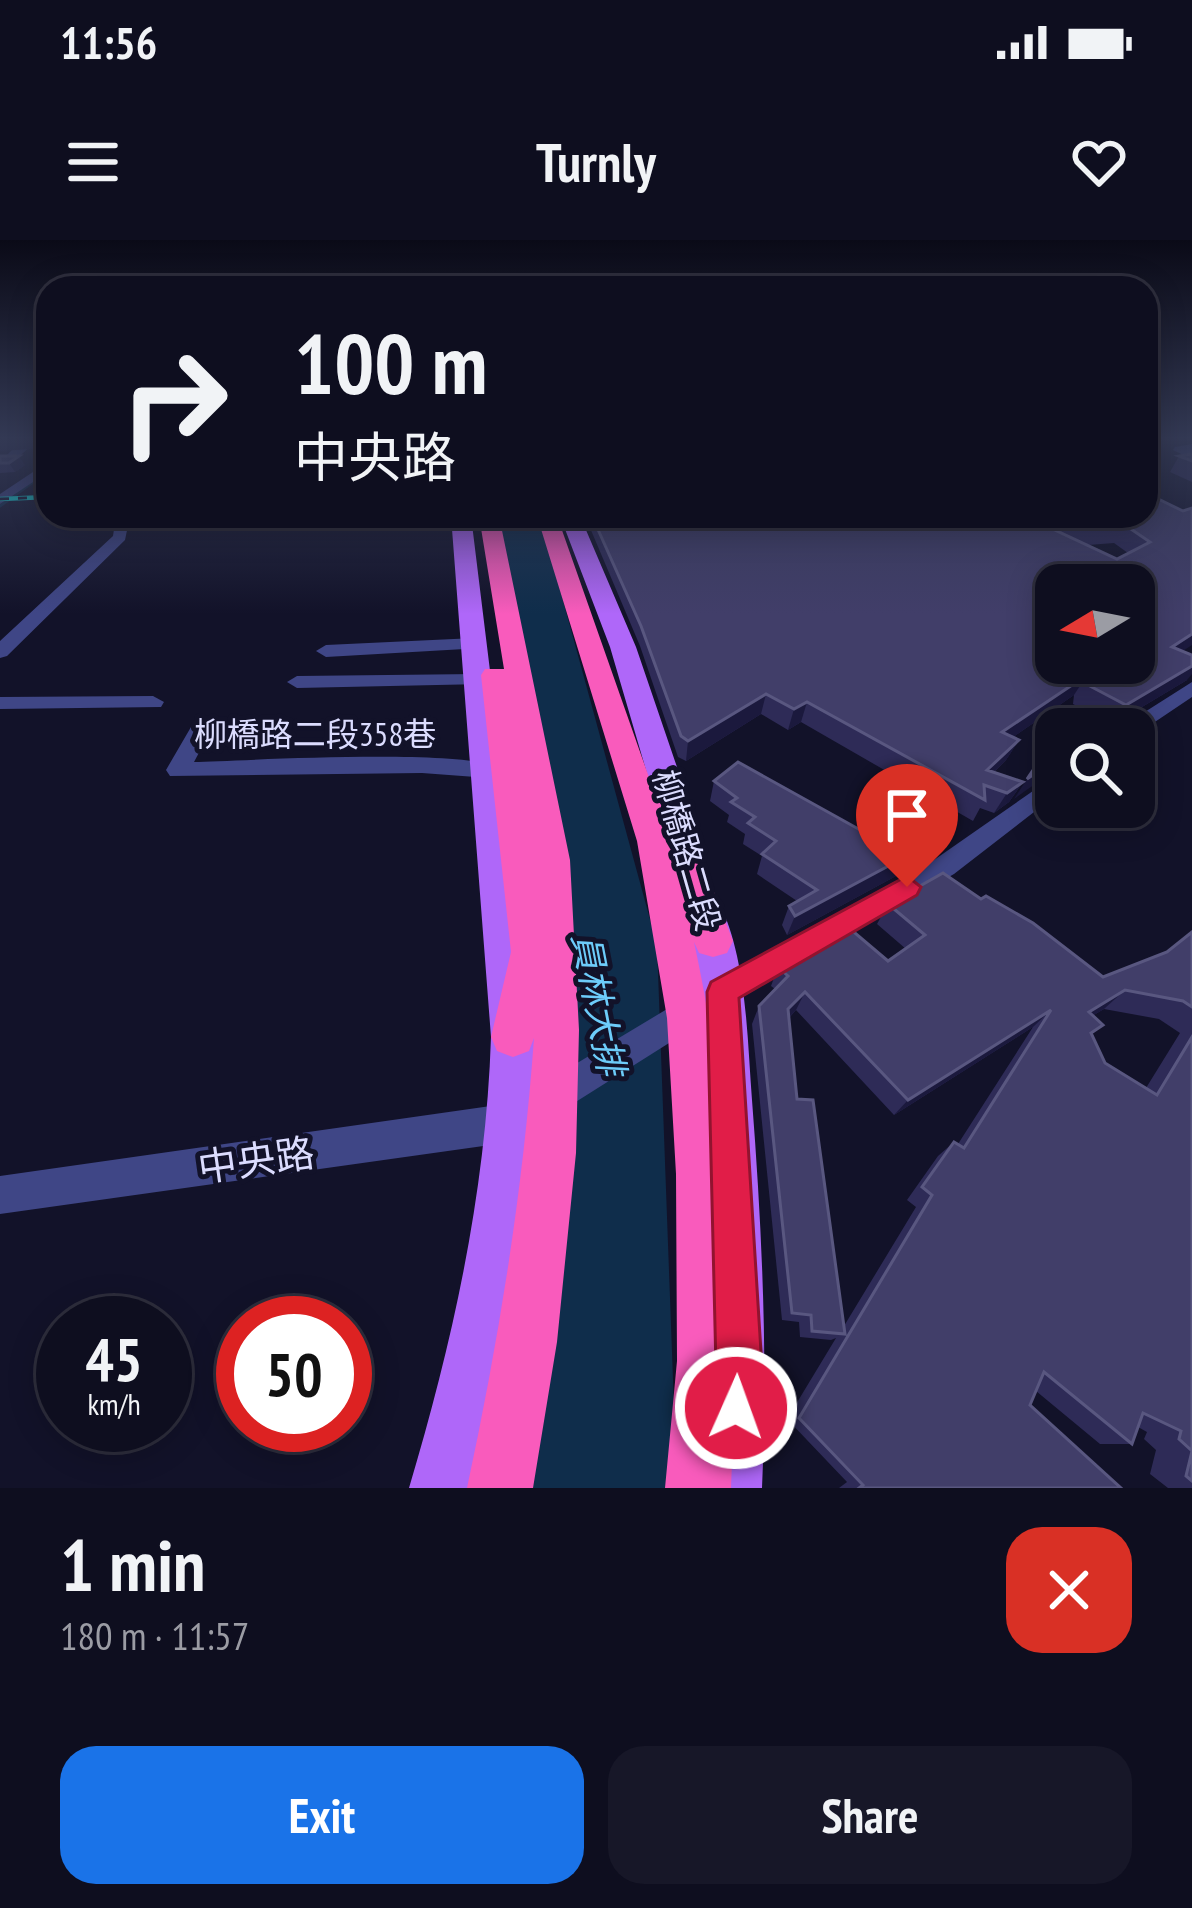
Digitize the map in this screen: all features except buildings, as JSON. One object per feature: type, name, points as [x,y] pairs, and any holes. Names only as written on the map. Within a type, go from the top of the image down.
[{"type":"highway","points":[[477,528],[479,646],[531,952],[513,1036]]},
{"type":"highway","points":[[491,528],[552,860],[557,1030],[551,1153],[534,1294],[500,1488]]},
{"type":"highway","points":[[551,528],[654,841],[689,1018],[701,1174],[706,1361],[698,1488]]},
{"type":"highway","points":[[564,528],[643,740],[718,966]]},
{"type":"main road","points":[[442,1488],[478,1357],[512,1124],[513,1036],[479,646],[463,528]]},
{"type":"main road","name":"柳橋路二段","points":[[575,528],[663,764],[718,966],[739,1368],[729,1488]]},
{"type":"street","points":[[0,652],[120,537],[121,528]]},
{"type":"street","points":[[326,651],[479,646]]},
{"type":"street","points":[[297,682],[479,646]]},
{"type":"street","points":[[1155,710],[1192,688]]},
{"type":"street","points":[[0,703],[153,702]]},
{"type":"street","points":[[1163,704],[1192,717]]},
{"type":"street","name":"柳橋路二段358巷","points":[[200,732],[178,770],[422,765],[489,770]]},
{"type":"street","points":[[512,1124],[677,1019],[718,966],[944,867],[1035,799]]},
{"type":"street","name":"中央路","points":[[0,1195],[512,1124]]},
{"type":"water","name":"員林大排","points":[[496,528],[543,528],[657,945],[677,1488],[530,1488],[575,1148]]},
{"type":"waterway","points":[[0,506],[11,498]]},
{"type":"railway","points":[[0,499],[18,498]]},
{"type":"route","points":[[736,1408],[739,1368],[723,992],[907,887]]}]
